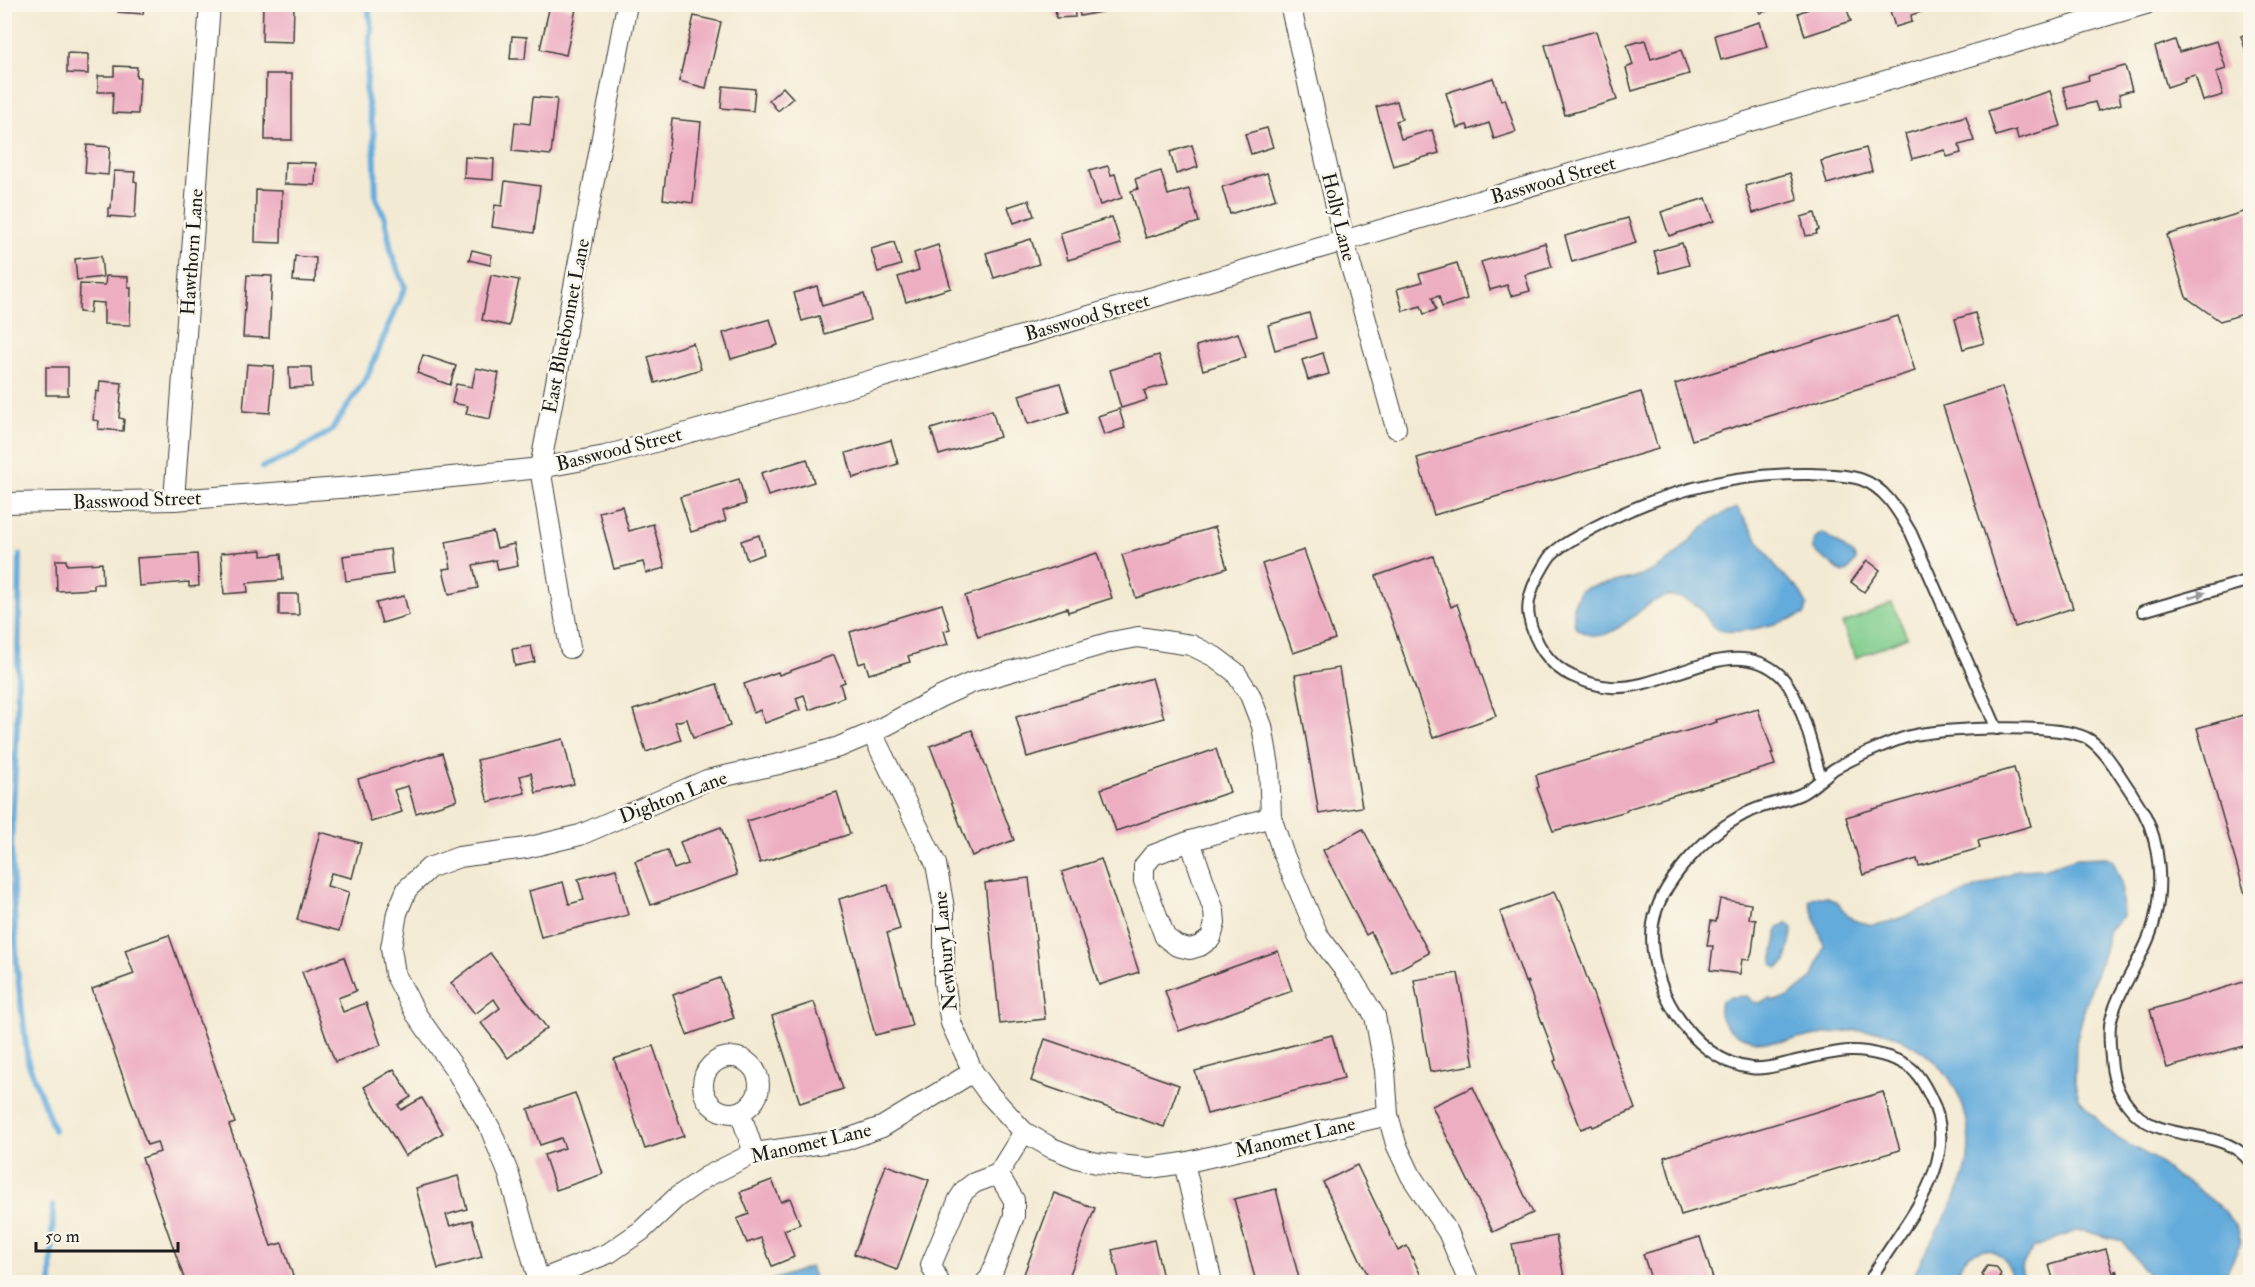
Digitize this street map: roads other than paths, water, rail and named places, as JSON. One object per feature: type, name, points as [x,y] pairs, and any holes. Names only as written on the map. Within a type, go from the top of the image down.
[{"type":"street","name":"Hawthorn Lane","points":[[174,500],[210,4]]},
{"type":"street","name":"East Bluebonnet Lane","points":[[570,648],[540,468],[627,4]]},
{"type":"street","name":"Holly Lane","points":[[1290,4],[1344,241],[1396,428]]},
{"type":"street","name":"Basswood Street","points":[[4,503],[174,500],[353,488],[540,468],[605,456],[808,399],[1344,241],[2096,12],[2146,4]]},
{"type":"street","name":"Dighton Lane","points":[[539,1282],[509,1175],[490,1128],[455,1069],[416,1014],[395,974],[391,948],[398,913],[407,889],[429,868],[459,857],[526,848],[580,835],[707,780],[779,764],[839,747],[971,683],[1111,642],[1138,637],[1191,645],[1215,657],[1235,672],[1250,695],[1262,726],[1269,766],[1271,817],[1283,854],[1318,935],[1355,984],[1375,1016],[1385,1071],[1388,1115],[1396,1144],[1411,1176],[1448,1232],[1469,1282]]},
{"type":"street","name":"Newbury Lane","points":[[872,733],[936,864],[944,908],[946,1002],[951,1023],[973,1072]]},
{"type":"street","points":[[1190,841],[1214,910],[1215,923],[1211,938],[1200,946],[1190,949],[1177,946],[1165,937],[1144,881],[1144,866],[1153,855],[1190,841],[1271,817]]},
{"type":"street","name":"Manomet Lane","points":[[539,1282],[609,1253],[641,1231],[677,1197],[706,1177],[754,1153],[845,1140],[882,1127],[973,1072],[989,1094],[1024,1132],[1052,1148],[1097,1163],[1150,1168],[1184,1163],[1388,1115]]},
{"type":"street","points":[[740,1112],[754,1153]]},
{"type":"street","points":[[939,1282],[931,1265],[964,1190],[974,1183],[998,1174],[1024,1132]]},
{"type":"street","points":[[1184,1163],[1212,1282]]},
{"type":"street","points":[[986,1282],[990,1278],[1014,1216],[1014,1200],[998,1174]]},
{"type":"lane","points":[[1821,779],[1806,725],[1794,697],[1781,676],[1761,663],[1740,657],[1703,665],[1643,684],[1613,688],[1588,683],[1561,672],[1543,653],[1534,637],[1528,615],[1530,593],[1551,555],[1575,538],[1625,511],[1689,489],[1754,477],[1796,474],[1835,475],[1861,479],[1881,491],[1896,507],[1911,533],[1997,729]]},
{"type":"lane","points":[[2143,611],[2250,580]]},
{"type":"lane","points":[[1869,1282],[1934,1176],[1940,1157],[1942,1135],[1932,1099],[1912,1069],[1870,1052],[1847,1051],[1752,1069],[1718,1056],[1686,1029],[1671,1005],[1659,980],[1652,950],[1653,926],[1657,905],[1684,866],[1726,824],[1746,812],[1802,793],[1834,769],[1904,738],[1930,731],[1997,729],[2074,733],[2088,738],[2100,749],[2145,814],[2154,841],[2160,891],[2149,938],[2117,1004],[2110,1025],[2112,1073],[2128,1106],[2140,1119],[2177,1134],[2223,1144],[2238,1150],[2250,1162]]},
{"type":"water","points":[[1737,508],[1778,570],[1799,590],[1807,605],[1805,614],[1759,628],[1723,631],[1715,628],[1695,604],[1679,597],[1668,596],[1645,607],[1612,632],[1600,636],[1588,634],[1575,627],[1573,607],[1580,591],[1638,577],[1652,571],[1674,556],[1713,520]]},
{"type":"water","points":[[1823,533],[1853,554],[1856,560],[1848,571],[1843,573],[1813,550],[1815,540]]},
{"type":"water","points":[[2106,857],[2113,860],[2121,881],[2123,916],[2109,930],[2076,1043],[2075,1083],[2079,1099],[2106,1129],[2120,1140],[2155,1159],[2224,1210],[2238,1230],[2241,1243],[2227,1272],[2217,1282],[2158,1282],[2149,1276],[2122,1241],[2076,1231],[2033,1248],[2021,1267],[2024,1282],[2012,1282],[2008,1266],[2000,1256],[1992,1251],[1984,1250],[1968,1256],[1962,1263],[1957,1282],[1911,1282],[1965,1174],[1969,1141],[1967,1125],[1959,1096],[1951,1082],[1942,1069],[1917,1048],[1887,1033],[1844,1031],[1779,1042],[1758,1041],[1740,1036],[1732,1032],[1722,1019],[1721,1001],[1730,997],[1747,996],[1753,1002],[1761,1003],[1770,998],[1773,1001],[1787,998],[1813,978],[1824,946],[1809,901],[1815,897],[1826,897],[1836,902],[1853,920],[1872,925],[1926,909],[2018,870],[2043,869],[2077,858]]},
{"type":"water","points":[[1787,923],[1793,928],[1786,962],[1778,968],[1772,964],[1778,928]]},
{"type":"water","points":[[810,1267],[816,1282],[767,1282]]},
{"type":"waterway","points":[[263,467],[291,455],[331,431],[367,377],[405,287],[392,255],[385,218],[376,198],[374,135],[366,92],[371,28],[368,4]]},
{"type":"waterway","points":[[20,555],[17,725],[11,847],[17,969],[28,1062],[54,1130]]},
{"type":"waterway","points":[[51,1282],[53,1206]]}]
